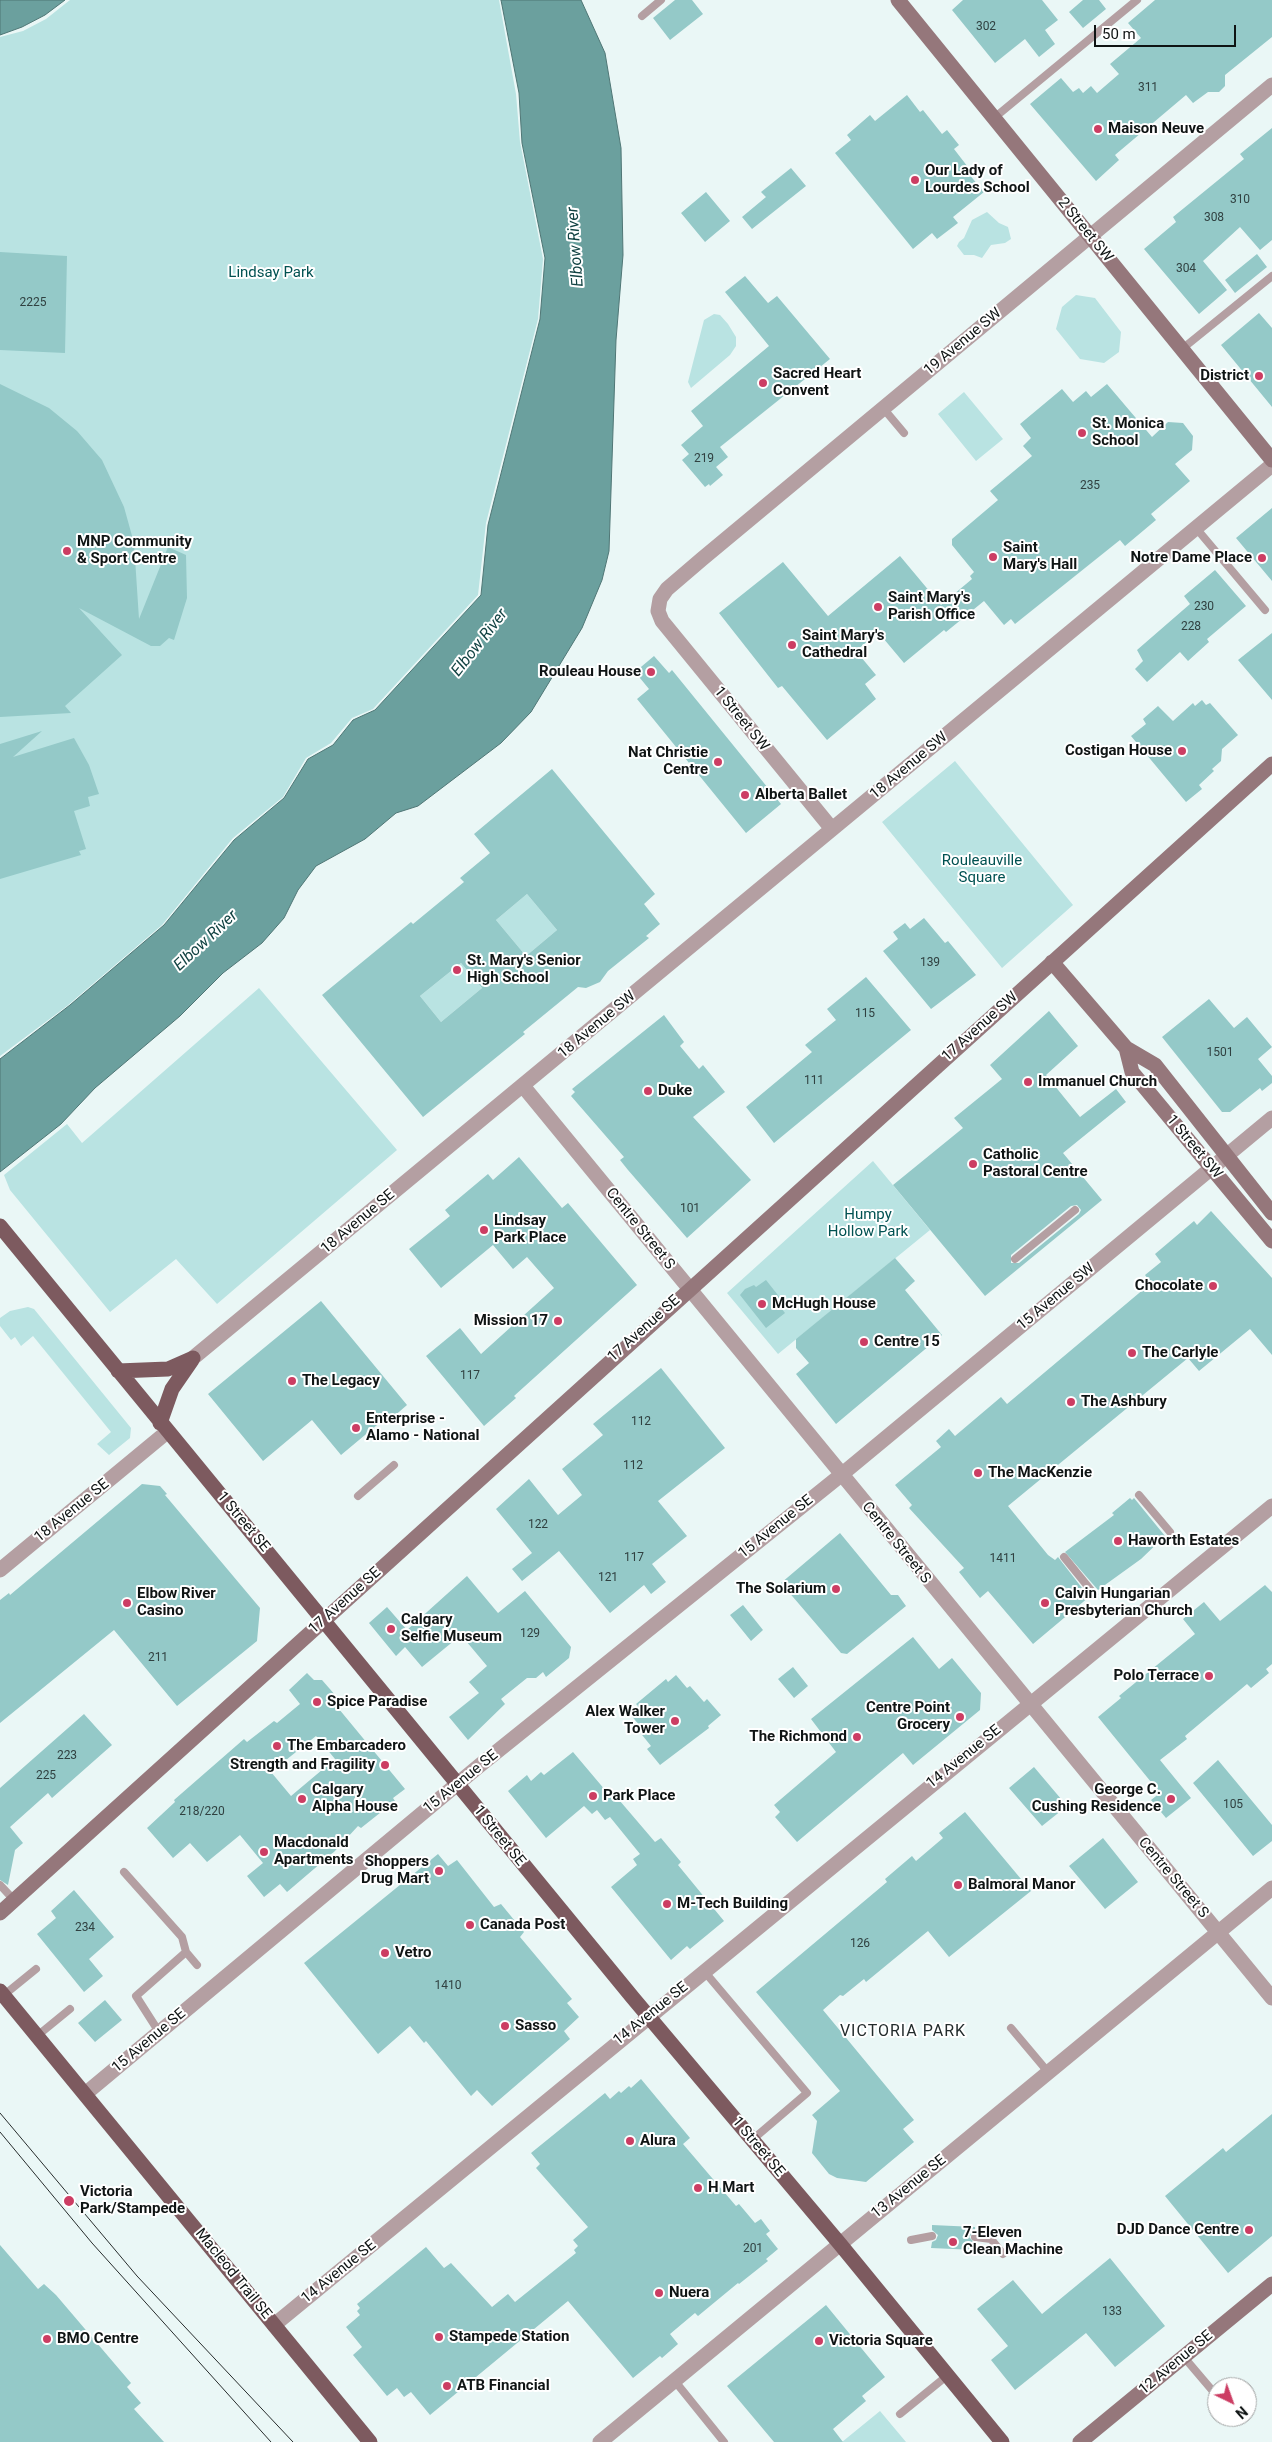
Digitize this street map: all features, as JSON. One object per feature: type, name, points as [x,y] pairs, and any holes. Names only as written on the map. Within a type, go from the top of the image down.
[{"type":"main road","name":"2 Street SW","points":[[900,1],[1272,460]]},
{"type":"main road","name":"17 Avenue SW","points":[[688,1289],[1272,764]]},
{"type":"main road","name":"1 Street SW","points":[[1052,962],[1126,1048],[1155,1065],[1272,1213]]},
{"type":"main road","name":"1 Street SW","points":[[1126,1048],[1132,1072],[1272,1241]]},
{"type":"main road","name":"1 Street SE","points":[[0,1226],[648,2016],[840,2244],[1002,2442]]},
{"type":"main road","name":"17 Avenue SE","points":[[0,1913],[688,1289]]},
{"type":"main road","points":[[118,1371],[168,1369],[193,1358]]},
{"type":"main road","points":[[164,1427],[172,1389],[193,1358]]},
{"type":"main road","name":"Macleod Trail SE","points":[[2,1993],[370,2442]]},
{"type":"main road","name":"12 Avenue SE","points":[[1080,2442],[1272,2284]]},
{"type":"street","name":"19 Avenue SW","points":[[659,604],[666,589],[1272,85]]},
{"type":"street","name":"18 Avenue SW","points":[[522,1086],[1272,465]]},
{"type":"street","name":"1 Street SW","points":[[659,604],[658,611],[662,621],[832,829]]},
{"type":"street","name":"Centre Street S","points":[[522,1086],[1272,1998]]},
{"type":"street","name":"18 Avenue SE","points":[[193,1358],[522,1086]]},
{"type":"street","name":"15 Avenue SW","points":[[840,1475],[1272,1118]]},
{"type":"street","name":"18 Avenue SE","points":[[0,1570],[164,1427]]},
{"type":"street","name":"15 Avenue SE","points":[[85,2094],[457,1784],[840,1475]]},
{"type":"street","name":"14 Avenue SE","points":[[274,2325],[648,2016],[1272,1506]]},
{"type":"street","name":"13 Avenue SE","points":[[600,2442],[1272,1888]]},
{"type":"lane","points":[[642,16],[661,0]]},
{"type":"lane","points":[[994,118],[1137,0]]},
{"type":"lane","points":[[1182,349],[1272,276]]},
{"type":"lane","points":[[883,408],[904,433]]},
{"type":"lane","points":[[1196,528],[1265,610]]},
{"type":"lane","points":[[1015,1259],[1075,1210]]},
{"type":"lane","points":[[358,1496],[394,1465]]},
{"type":"lane","points":[[1139,1494],[1170,1532]]},
{"type":"lane","points":[[1064,1557],[1094,1594]]},
{"type":"lane","points":[[124,1872],[182,1937],[186,1952],[197,1965]]},
{"type":"lane","points":[[0,1885],[14,1900]]},
{"type":"lane","points":[[159,2032],[136,1996],[186,1952]]},
{"type":"lane","points":[[2,1993],[36,1969]]},
{"type":"lane","points":[[704,1971],[807,2093],[752,2140]]},
{"type":"lane","points":[[37,2036],[70,2009]]},
{"type":"lane","points":[[1011,2028],[1048,2072]]},
{"type":"lane","points":[[911,2240],[932,2236]]},
{"type":"lane","points":[[975,2237],[991,2239],[1003,2254]]},
{"type":"lane","points":[[1184,2356],[1207,2384]]},
{"type":"lane","points":[[900,2414],[948,2375]]},
{"type":"lane","points":[[674,2380],[724,2442]]},
{"type":"green space","name":"Lindsay Park","points":[[70,0],[499,0],[516,94],[520,142],[543,259],[538,319],[486,523],[478,595],[373,709],[352,718],[331,743],[306,758],[283,797],[233,838],[162,925],[67,1006],[0,1056],[0,37],[23,31],[46,19]]},
{"type":"green space","points":[[987,212],[999,223],[1008,227],[1011,239],[1005,243],[991,245],[982,258],[974,255],[964,255],[957,246],[959,242],[964,238],[972,220]]},
{"type":"green space","points":[[1076,295],[1095,298],[1121,332],[1119,352],[1104,363],[1080,359],[1056,329],[1062,307]]},
{"type":"green space","points":[[714,314],[720,315],[728,324],[736,337],[736,346],[730,355],[691,388],[688,382],[704,320]]},
{"type":"green space","points":[[964,392],[1003,439],[976,461],[938,414]]},
{"type":"green space","name":"Rouleauville Square","points":[[955,761],[1073,905],[1002,968],[882,822]]},
{"type":"green space","points":[[527,894],[557,930],[526,956],[496,920]]},
{"type":"green space","points":[[461,963],[482,988],[441,1022],[420,996]]},
{"type":"green space","points":[[259,988],[397,1150],[217,1304],[176,1259],[110,1312],[10,1190],[4,1175],[67,1124],[82,1143]]},
{"type":"green space","name":"Humpy Hollow Park","points":[[873,1161],[930,1230],[778,1354],[727,1293]]},
{"type":"green space","points":[[28,1307],[34,1309],[131,1428],[130,1438],[109,1455],[97,1444],[111,1432],[33,1336],[21,1346],[15,1337],[11,1340],[0,1326],[0,1318],[10,1311]]},
{"type":"green space","points":[[880,2411],[906,2442],[842,2442]]},
{"type":"water","points":[[0,0],[65,0],[45,15],[22,27],[0,35]]},
{"type":"water","name":"Elbow River","points":[[501,0],[581,0],[605,53],[621,148],[623,255],[616,340],[609,551],[602,580],[582,628],[531,712],[501,743],[418,806],[396,813],[365,839],[316,866],[298,890],[284,918],[262,943],[223,973],[180,1016],[95,1088],[61,1124],[0,1172],[0,1059],[70,1005],[164,925],[234,840],[284,798],[308,759],[333,745],[353,720],[375,710],[481,595],[488,525],[540,319],[545,258],[522,143],[519,93]]},
{"type":"building","points":[[675,0],[692,0],[703,14],[670,40],[653,18]]},
{"type":"building","points":[[963,0],[1042,0],[1058,20],[1045,30],[1055,44],[1039,57],[1025,39],[995,63],[952,10]]},
{"type":"building","points":[[1083,0],[1099,0],[1106,9],[1083,28],[1069,12]]},
{"type":"building","points":[[1155,0],[1272,0],[1272,37],[1225,75],[1225,86],[1219,92],[1208,92],[1193,103],[1186,95],[1115,155],[1119,160],[1096,181],[1030,104],[1061,78],[1073,92],[1079,88],[1083,93],[1091,86],[1097,93],[1119,74],[1110,64],[1141,38],[1128,23]]},
{"type":"building","points":[[907,95],[920,112],[923,110],[942,134],[947,130],[959,145],[954,149],[971,171],[968,173],[984,192],[953,217],[958,223],[937,239],[932,233],[913,249],[835,153],[851,140],[847,135],[870,115],[875,121]]},
{"type":"building","points":[[1272,128],[1272,240],[1260,250],[1240,227],[1203,261],[1227,290],[1199,314],[1144,249],[1176,222],[1173,217],[1244,159],[1240,154]]},
{"type":"building","points":[[791,168],[806,186],[752,229],[742,217],[766,197],[761,192]]},
{"type":"building","points":[[706,192],[730,221],[705,242],[681,213]]},
{"type":"building","points":[[0,252],[67,256],[65,353],[0,350]]},
{"type":"building","points":[[1257,254],[1267,267],[1235,293],[1225,280]]},
{"type":"building","name":"Sacred Heart Convent","points":[[745,276],[768,303],[777,296],[830,359],[720,447],[728,457],[716,467],[723,475],[710,486],[709,484],[705,487],[682,460],[689,454],[681,445],[703,426],[691,411],[769,346],[725,292]]},
{"type":"building","name":"District","points":[[1259,313],[1272,328],[1272,407],[1221,345]]},
{"type":"building","name":"MNP Community & Sport Centre","points":[[0,384],[49,408],[77,431],[102,460],[124,507],[134,543],[139,619],[168,547],[186,555],[187,598],[174,640],[169,638],[160,646],[151,646],[79,608],[122,655],[65,706],[71,713],[0,717]]},
{"type":"building","points":[[1107,384],[1152,437],[1168,422],[1183,423],[1193,436],[1192,450],[1175,464],[1190,481],[1151,514],[1156,520],[1125,546],[1120,540],[1015,624],[1011,619],[1004,625],[984,601],[946,632],[944,630],[904,663],[878,632],[856,651],[876,675],[865,684],[876,699],[827,740],[782,686],[778,688],[719,613],[783,562],[828,616],[900,556],[941,605],[972,579],[970,576],[974,572],[952,545],[952,539],[998,500],[990,491],[1032,456],[1023,446],[1031,438],[1020,424],[1062,389],[1073,402],[1086,391],[1091,397]]},
{"type":"building","name":"Notre Dame Place","points":[[1272,508],[1272,581],[1236,538]]},
{"type":"building","points":[[1215,570],[1246,606],[1207,639],[1209,642],[1188,661],[1180,652],[1147,682],[1135,669],[1143,661],[1137,650],[1190,604],[1184,596]]},
{"type":"building","points":[[1272,633],[1272,700],[1238,660]]},
{"type":"building","name":"Nat Christie Centre","points":[[654,656],[669,673],[672,670],[781,804],[746,833],[637,699],[649,689],[635,672]]},
{"type":"building","name":"Costigan House","points":[[1202,700],[1206,705],[1210,703],[1238,735],[1222,749],[1221,761],[1212,769],[1214,771],[1199,785],[1202,789],[1186,802],[1131,736],[1146,724],[1143,719],[1158,706],[1173,721],[1193,703],[1195,706]]},
{"type":"building","points":[[42,731],[13,757],[74,738],[89,765],[99,794],[88,797],[90,806],[74,811],[86,849],[79,851],[81,855],[0,879],[0,744]]},
{"type":"building","points":[[552,769],[655,894],[644,904],[660,924],[646,936],[649,938],[608,971],[600,982],[586,988],[578,987],[523,1032],[525,1034],[423,1117],[322,995],[411,922],[413,924],[464,882],[460,878],[490,853],[474,834]],"holes":[[[527,894],[557,930],[526,956],[496,920]],[[461,963],[482,988],[441,1022],[420,996]]]},
{"type":"building","points":[[924,918],[945,943],[948,941],[976,975],[931,1009],[883,951],[898,939],[893,932],[905,923],[910,929]]},
{"type":"building","points":[[866,977],[911,1030],[774,1143],[746,1107],[812,1052],[805,1045],[836,1020],[827,1009]]},
{"type":"building","points":[[1209,999],[1234,1028],[1247,1017],[1272,1047],[1258,1059],[1272,1076],[1272,1083],[1262,1091],[1260,1088],[1230,1112],[1222,1112],[1162,1037]]},
{"type":"building","points":[[1049,1011],[1078,1046],[1046,1075],[1080,1117],[1116,1089],[1126,1102],[1063,1153],[1102,1200],[985,1296],[893,1185],[963,1128],[954,1118],[1002,1079],[990,1065]],"holes":[[[1077,1205],[1081,1210],[1079,1214],[1019,1263],[1011,1263],[1011,1255],[1071,1206]]]},
{"type":"building","points":[[664,1015],[684,1042],[680,1046],[699,1069],[703,1065],[725,1092],[693,1117],[751,1180],[687,1238],[628,1170],[620,1160],[624,1157],[571,1096],[575,1092],[572,1089]]},
{"type":"building","points":[[519,1157],[562,1208],[568,1203],[637,1285],[514,1396],[516,1398],[484,1426],[426,1356],[460,1328],[481,1354],[554,1288],[527,1257],[513,1269],[493,1245],[441,1288],[409,1249],[450,1216],[445,1210],[488,1174],[493,1180]]},
{"type":"building","points":[[1211,1211],[1272,1278],[1272,1355],[1250,1329],[1199,1371],[1188,1358],[1008,1506],[1048,1555],[1055,1560],[1058,1557],[1089,1597],[1033,1644],[988,1591],[980,1598],[959,1572],[964,1568],[909,1508],[912,1505],[895,1485],[941,1447],[936,1441],[949,1429],[955,1436],[1001,1397],[1007,1404],[1151,1283],[1145,1275],[1161,1262],[1155,1254],[1194,1221],[1197,1225]]},
{"type":"building","name":"Centre 15","points":[[895,1258],[915,1281],[905,1290],[942,1335],[836,1424],[796,1374],[809,1363],[796,1348],[796,1339]]},
{"type":"building","name":"McHugh House","points":[[766,1280],[781,1299],[777,1303],[785,1313],[766,1328],[740,1295],[745,1289],[754,1285],[756,1287]]},
{"type":"building","name":"The Legacy","points":[[321,1301],[407,1405],[392,1418],[389,1415],[341,1455],[312,1420],[263,1461],[208,1394]]},
{"type":"building","points":[[661,1368],[725,1448],[658,1501],[687,1536],[652,1564],[666,1582],[651,1594],[644,1585],[610,1613],[559,1551],[522,1581],[512,1569],[532,1553],[496,1509],[529,1479],[558,1515],[582,1495],[562,1469],[603,1435],[593,1424]]},
{"type":"building","name":"Elbow River Casino","points":[[142,1484],[160,1486],[167,1494],[165,1495],[260,1608],[257,1641],[177,1706],[114,1630],[0,1723],[0,1600],[9,1593],[10,1595]]},
{"type":"building","name":"Haworth Estates","points":[[1130,1498],[1132,1500],[1134,1498],[1165,1536],[1141,1559],[1098,1590],[1065,1552],[1114,1515],[1112,1513]]},
{"type":"building","name":"The Solarium","points":[[840,1533],[891,1595],[898,1595],[906,1606],[847,1654],[841,1653],[781,1583]]},
{"type":"building","points":[[467,1576],[498,1613],[525,1591],[571,1647],[569,1658],[546,1677],[543,1672],[536,1678],[527,1678],[501,1699],[505,1704],[468,1740],[449,1717],[479,1693],[469,1682],[487,1666],[461,1635],[422,1667],[405,1647],[396,1656],[369,1623],[387,1607],[407,1630]]},
{"type":"building","name":"Polo Terrace","points":[[1265,1585],[1272,1592],[1272,1664],[1266,1669],[1269,1673],[1251,1688],[1247,1684],[1185,1736],[1187,1739],[1160,1760],[1191,1798],[1166,1818],[1151,1800],[1160,1793],[1098,1717],[1121,1698],[1119,1696],[1195,1634],[1183,1619],[1204,1602],[1220,1621]]},
{"type":"building","points":[[743,1605],[763,1630],[751,1641],[730,1615]]},
{"type":"building","name":"The Richmond","points":[[913,1637],[939,1669],[952,1658],[981,1693],[980,1710],[913,1765],[903,1753],[797,1842],[775,1817],[780,1812],[774,1805],[836,1752],[811,1719]]},
{"type":"building","points":[[793,1667],[808,1686],[794,1698],[778,1679]]},
{"type":"building","points":[[307,1673],[314,1680],[322,1680],[336,1696],[338,1700],[334,1703],[405,1789],[393,1798],[395,1801],[361,1828],[358,1826],[334,1852],[287,1892],[280,1884],[264,1897],[247,1876],[263,1863],[240,1835],[207,1862],[190,1843],[173,1858],[147,1828],[175,1802],[174,1800],[244,1739],[247,1742],[274,1721],[277,1723],[300,1704],[289,1690]],"holes":[[[316,1736],[335,1759],[291,1796],[271,1772]]]},
{"type":"building","name":"Alex Walker Tower","points":[[676,1675],[687,1688],[690,1686],[704,1702],[707,1699],[721,1715],[708,1726],[709,1728],[660,1765],[647,1749],[651,1746],[638,1730],[641,1727],[629,1713],[638,1706],[636,1704],[666,1679],[668,1682]]},
{"type":"building","points":[[84,1714],[112,1745],[52,1798],[48,1793],[10,1827],[23,1843],[15,1850],[8,1885],[0,1880],[0,1788]]},
{"type":"building","points":[[573,1752],[611,1797],[614,1794],[655,1842],[661,1838],[681,1862],[678,1865],[724,1921],[690,1949],[687,1946],[671,1960],[611,1887],[637,1865],[633,1859],[640,1854],[610,1817],[605,1820],[597,1810],[592,1814],[584,1806],[546,1838],[508,1791],[527,1775],[531,1781],[541,1772],[544,1775]]},
{"type":"building","points":[[1218,1760],[1272,1825],[1272,1841],[1253,1856],[1193,1783]]},
{"type":"building","points":[[1034,1767],[1067,1806],[1042,1826],[1009,1788]]},
{"type":"building","points":[[965,1812],[1031,1891],[949,1957],[928,1931],[866,1982],[864,1979],[843,1996],[840,1995],[823,2010],[914,2120],[903,2129],[914,2142],[866,2182],[837,2178],[829,2174],[812,2153],[817,2121],[812,2115],[840,2091],[756,1992],[887,1882],[885,1879],[912,1856],[916,1861],[943,1838],[939,1833]]},
{"type":"building","points":[[1103,1838],[1138,1882],[1105,1909],[1069,1866]]},
{"type":"building","points":[[438,1854],[448,1866],[457,1860],[494,1907],[501,1904],[524,1932],[520,1937],[572,1999],[567,2003],[579,2017],[564,2031],[570,2039],[492,2106],[477,2090],[471,2096],[426,2041],[424,2043],[410,2026],[378,2054],[304,1963]]},
{"type":"building","points":[[74,1890],[114,1937],[89,1959],[103,1976],[84,1992],[37,1934],[56,1918],[51,1911]]},
{"type":"building","points":[[105,2000],[122,2020],[95,2042],[78,2023]]},
{"type":"building","points":[[641,2079],[690,2138],[683,2144],[736,2206],[739,2204],[755,2223],[761,2219],[770,2231],[766,2234],[778,2249],[766,2259],[768,2261],[739,2284],[698,2316],[695,2313],[670,2334],[678,2344],[662,2358],[660,2356],[633,2378],[568,2301],[430,2415],[411,2392],[404,2397],[397,2388],[387,2396],[353,2355],[362,2347],[346,2327],[360,2315],[357,2311],[360,2308],[357,2304],[426,2247],[444,2268],[451,2263],[492,2307],[508,2294],[515,2302],[576,2253],[574,2250],[578,2246],[573,2240],[588,2227],[536,2168],[540,2164],[531,2153],[605,2093],[610,2099],[619,2091],[621,2093],[629,2086],[631,2088]]},
{"type":"building","points":[[1272,2114],[1272,2236],[1228,2273],[1165,2196],[1223,2148],[1226,2152]]},
{"type":"building","name":"7-Eleven Clean Machine","points":[[932,2225],[975,2227],[975,2231],[969,2237],[975,2243],[975,2250],[931,2248],[932,2242],[936,2240],[938,2235],[932,2230]]},
{"type":"building","name":"BMO Centre","points":[[0,2245],[38,2289],[44,2284],[56,2295],[131,2383],[127,2387],[141,2403],[134,2409],[164,2442],[0,2442]]},
{"type":"building","points":[[1110,2258],[1165,2326],[1115,2367],[1086,2333],[1015,2390],[991,2360],[1008,2346],[977,2309],[1013,2280],[1042,2314]]},
{"type":"building","name":"Victoria Square","points":[[826,2305],[885,2377],[862,2396],[866,2401],[833,2429],[843,2442],[774,2442],[727,2386]]},
{"type":"tram line","points":[[0,2113],[137,2276],[293,2442]]},
{"type":"tram line","points":[[0,2132],[92,2243],[271,2442]]},
{"type":"place","name":"Maison Neuve","points":[[1098,129]]},
{"type":"place","name":"Our Lady of Lourdes School","points":[[915,180]]},
{"type":"place","name":"District","points":[[1259,376]]},
{"type":"place","name":"Sacred Heart Convent","points":[[763,383]]},
{"type":"place","name":"St. Monica School","points":[[1082,433]]},
{"type":"place","name":"MNP Community & Sport Centre","points":[[67,551]]},
{"type":"place","name":"Saint Mary's Hall","points":[[993,557]]},
{"type":"place","name":"Notre Dame Place","points":[[1262,558]]},
{"type":"place","name":"Saint Mary's Parish Office","points":[[878,607]]},
{"type":"place","name":"Saint Mary's Cathedral","points":[[792,645]]},
{"type":"place","name":"Rouleau House","points":[[651,672]]},
{"type":"place","name":"Costigan House","points":[[1182,751]]},
{"type":"place","name":"Nat Christie Centre","points":[[718,762]]},
{"type":"place","name":"Alberta Ballet","points":[[745,795]]},
{"type":"place","name":"St. Mary's Senior High School","points":[[457,970]]},
{"type":"place","name":"Immanuel Church","points":[[1028,1082]]},
{"type":"place","name":"Duke","points":[[648,1091]]},
{"type":"place","name":"Catholic Pastoral Centre","points":[[973,1164]]},
{"type":"place","name":"Lindsay Park Place","points":[[484,1230]]},
{"type":"place","name":"Chocolate","points":[[1213,1286]]},
{"type":"place","name":"McHugh House","points":[[762,1304]]},
{"type":"place","name":"Mission 17","points":[[558,1321]]},
{"type":"place","name":"Centre 15","points":[[864,1342]]},
{"type":"place","name":"The Carlyle","points":[[1132,1353]]},
{"type":"place","name":"The Legacy","points":[[292,1381]]},
{"type":"place","name":"The Ashbury","points":[[1071,1402]]},
{"type":"place","name":"Enterprise - Alamo - National","points":[[356,1428]]},
{"type":"place","name":"The MacKenzie","points":[[978,1473]]},
{"type":"place","name":"Haworth Estates","points":[[1118,1541]]},
{"type":"place","name":"The Solarium","points":[[836,1589]]},
{"type":"place","name":"Elbow River Casino","points":[[127,1603]]},
{"type":"place","name":"Calvin Hungarian Presbyterian Church","points":[[1045,1603]]},
{"type":"place","name":"Calgary Selfie Museum","points":[[391,1629]]},
{"type":"place","name":"Polo Terrace","points":[[1209,1676]]},
{"type":"place","name":"Spice Paradise","points":[[317,1702]]},
{"type":"place","name":"Centre Point Grocery","points":[[960,1717]]},
{"type":"place","name":"Alex Walker Tower","points":[[675,1721]]},
{"type":"place","name":"The Richmond","points":[[857,1737]]},
{"type":"place","name":"The Embarcadero","points":[[277,1746]]},
{"type":"place","name":"Strength and Fragility","points":[[385,1765]]},
{"type":"place","name":"Park Place","points":[[593,1796]]},
{"type":"place","name":"Calgary Alpha House","points":[[302,1799]]},
{"type":"place","name":"George C. Cushing Residence","points":[[1171,1799]]},
{"type":"place","name":"Macdonald Apartments","points":[[264,1852]]},
{"type":"place","name":"Shoppers Drug Mart","points":[[439,1871]]},
{"type":"place","name":"Balmoral Manor","points":[[958,1885]]},
{"type":"place","name":"M-Tech Building","points":[[667,1904]]},
{"type":"place","name":"Canada Post","points":[[470,1925]]},
{"type":"place","name":"Vetro","points":[[385,1953]]},
{"type":"place","name":"Sasso","points":[[505,2026]]},
{"type":"place","name":"Alura","points":[[630,2141]]},
{"type":"place","name":"H Mart","points":[[698,2188]]},
{"type":"place","name":"Victoria Park/Stampede","points":[[69,2201]]},
{"type":"place","name":"DJD Dance Centre","points":[[1249,2230]]},
{"type":"place","name":"7-Eleven Clean Machine","points":[[953,2242]]},
{"type":"place","name":"Nuera","points":[[659,2293]]},
{"type":"place","name":"Stampede Station","points":[[439,2337]]},
{"type":"place","name":"BMO Centre","points":[[47,2339]]},
{"type":"place","name":"Victoria Square","points":[[819,2341]]},
{"type":"place","name":"ATB Financial","points":[[447,2386]]},
{"type":"district","name":"VICTORIA PARK","points":[[903,2032]]}]
